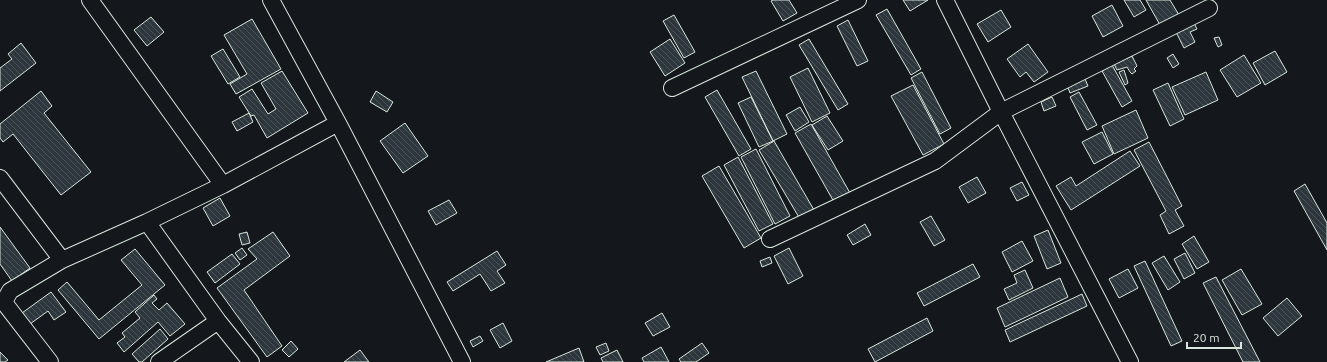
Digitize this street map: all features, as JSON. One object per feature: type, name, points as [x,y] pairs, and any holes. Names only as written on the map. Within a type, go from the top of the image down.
[{"type":"street","points":[[90,0],[223,185]]},
{"type":"street","points":[[271,0],[338,123],[462,362]]},
{"type":"street","points":[[672,88],[858,0]]},
{"type":"street","points":[[945,0],[1130,362]]},
{"type":"street","points":[[770,239],[936,161],[1001,112],[1209,8]]},
{"type":"street","points":[[50,362],[6,305],[5,300],[10,291],[62,260],[147,222],[223,185],[338,123]]},
{"type":"street","points":[[0,178],[62,260]]},
{"type":"street","points":[[147,222],[218,321],[251,362]]},
{"type":"street","points":[[159,362],[218,321]]},
{"type":"building","points":[[789,0],[797,13],[783,21],[771,1]]},
{"type":"building","points":[[903,0],[928,0],[910,11]]},
{"type":"building","points":[[1124,0],[1140,0],[1146,10],[1134,17]]},
{"type":"building","points":[[1146,0],[1170,0],[1179,15],[1160,25]]},
{"type":"building","points":[[1112,5],[1123,26],[1103,37],[1092,16]]},
{"type":"building","points":[[887,9],[921,69],[911,75],[876,15]]},
{"type":"building","points":[[1001,10],[1011,27],[988,42],[977,24]]},
{"type":"building","points":[[674,15],[695,52],[684,58],[663,21]]},
{"type":"building","points":[[151,17],[164,32],[147,46],[134,30]]},
{"type":"building","points":[[252,19],[281,69],[236,94],[230,84],[247,74],[224,35]]},
{"type":"building","points":[[848,20],[868,61],[857,66],[837,26]]},
{"type":"building","points":[[1193,21],[1197,29],[1190,32],[1195,42],[1184,48],[1175,30]]},
{"type":"building","points":[[1219,37],[1222,45],[1218,47],[1214,38]]},
{"type":"building","points":[[670,39],[685,63],[665,76],[650,52]]},
{"type":"building","points":[[809,39],[848,104],[838,110],[799,45]]},
{"type":"building","points":[[21,43],[36,63],[0,91],[0,68],[12,59],[8,54]]},
{"type":"building","points":[[1028,44],[1048,72],[1034,82],[1026,72],[1020,77],[1007,59]]},
{"type":"building","points":[[223,49],[240,77],[228,84],[211,56]]},
{"type":"building","points":[[1275,51],[1287,72],[1265,85],[1253,63]]},
{"type":"building","points":[[1173,54],[1179,64],[1173,68],[1167,58]]},
{"type":"building","points":[[1244,55],[1261,83],[1237,97],[1220,70]]},
{"type":"building","points":[[1132,56],[1137,66],[1134,69],[1136,71],[1132,74],[1127,67],[1117,70],[1114,64]]},
{"type":"building","points":[[1112,65],[1132,101],[1122,107],[1102,71]]},
{"type":"building","points":[[808,68],[830,113],[812,122],[790,77]]},
{"type":"building","points":[[1124,70],[1128,83],[1125,85],[1119,72]]},
{"type":"building","points":[[282,71],[308,113],[267,138],[254,115],[251,116],[239,97],[252,89],[268,114],[276,109],[261,83]]},
{"type":"building","points":[[756,71],[787,134],[773,141],[742,77]]},
{"type":"building","points":[[922,72],[951,128],[940,134],[911,78]]},
{"type":"building","points":[[1206,72],[1218,100],[1185,115],[1172,87]]},
{"type":"building","points":[[1085,79],[1088,86],[1070,93],[1067,85]]},
{"type":"building","points":[[1168,83],[1184,119],[1170,126],[1153,90]]},
{"type":"building","points":[[913,85],[944,144],[923,155],[891,96]]},
{"type":"building","points":[[717,90],[751,149],[739,156],[705,97]]},
{"type":"building","points":[[41,91],[52,106],[44,113],[91,172],[61,195],[13,134],[3,142],[0,138],[0,124]]},
{"type":"building","points":[[376,91],[393,102],[387,112],[370,102]]},
{"type":"building","points":[[1079,92],[1097,125],[1087,130],[1070,97]]},
{"type":"building","points":[[751,97],[773,141],[759,147],[738,103]]},
{"type":"building","points":[[1052,97],[1056,106],[1044,111],[1041,102]]},
{"type":"building","points":[[800,107],[809,122],[795,131],[786,115]]},
{"type":"building","points":[[1136,110],[1148,138],[1114,154],[1102,126]]},
{"type":"building","points":[[249,113],[253,122],[237,131],[232,122]]},
{"type":"building","points":[[827,116],[843,141],[828,150],[812,125]]},
{"type":"building","points":[[405,123],[428,156],[403,173],[380,141]]},
{"type":"building","points":[[811,124],[850,193],[834,202],[795,133]]},
{"type":"building","points":[[1102,132],[1113,154],[1094,164],[1082,142]]},
{"type":"building","points":[[774,141],[814,210],[800,219],[759,150]]},
{"type":"building","points":[[1149,142],[1182,206],[1175,210],[1184,226],[1169,234],[1160,215],[1166,211],[1134,150]]},
{"type":"building","points":[[756,149],[790,216],[775,224],[741,157]]},
{"type":"building","points":[[1130,151],[1140,166],[1071,210],[1056,186],[1071,177],[1076,186]]},
{"type":"building","points":[[738,157],[773,224],[759,231],[724,165]]},
{"type":"building","points":[[719,166],[761,238],[744,248],[702,176]]},
{"type":"building","points":[[977,177],[986,193],[968,203],[959,187]]},
{"type":"building","points":[[1022,182],[1029,195],[1017,201],[1010,188]]},
{"type":"building","points":[[1305,184],[1327,223],[1327,250],[1294,191]]},
{"type":"building","points":[[220,198],[230,216],[213,226],[203,208]]},
{"type":"building","points":[[449,200],[457,213],[436,225],[428,211]]},
{"type":"building","points":[[931,216],[945,240],[934,246],[920,222]]},
{"type":"building","points":[[865,224],[871,235],[853,245],[847,235]]},
{"type":"building","points":[[0,227],[30,268],[12,281],[0,264]]},
{"type":"building","points":[[1048,230],[1061,263],[1047,269],[1034,236]]},
{"type":"building","points":[[247,232],[250,243],[242,245],[239,234]]},
{"type":"building","points":[[273,232],[290,256],[244,290],[282,346],[267,357],[217,288],[257,259],[248,249]]},
{"type":"building","points":[[1194,236],[1209,262],[1197,269],[1182,244]]},
{"type":"building","points":[[1022,241],[1033,261],[1012,272],[1002,252]]},
{"type":"building","points":[[242,248],[247,255],[240,260],[235,253]]},
{"type":"building","points":[[789,248],[803,276],[788,284],[774,256]]},
{"type":"building","points":[[135,249],[165,285],[99,339],[58,290],[67,282],[99,320],[142,285],[121,260]]},
{"type":"building","points":[[497,251],[506,265],[497,271],[505,283],[491,291],[480,274],[453,291],[447,282]]},
{"type":"building","points":[[1185,253],[1195,273],[1184,279],[1174,259]]},
{"type":"building","points":[[232,254],[240,264],[215,283],[207,272]]},
{"type":"building","points":[[1164,256],[1180,282],[1168,290],[1152,263]]},
{"type":"building","points":[[770,257],[772,263],[762,267],[760,261]]},
{"type":"building","points":[[1145,261],[1182,341],[1171,346],[1134,266]]},
{"type":"building","points":[[973,264],[980,277],[924,306],[917,293]]},
{"type":"building","points":[[1128,269],[1138,288],[1119,298],[1109,279]]},
{"type":"building","points":[[1241,269],[1262,304],[1242,315],[1222,280]]},
{"type":"building","points":[[1025,270],[1033,288],[1009,300],[1004,289],[1017,283],[1014,275]]},
{"type":"building","points":[[1216,277],[1260,362],[1243,362],[1203,283]]},
{"type":"building","points":[[1060,278],[1068,297],[1005,327],[997,308]]},
{"type":"building","points":[[51,292],[66,312],[54,320],[48,311],[30,324],[22,313]]},
{"type":"building","points":[[1082,294],[1087,306],[1010,342],[1005,330]]},
{"type":"building","points":[[154,295],[157,299],[152,303],[159,310],[167,303],[185,324],[170,336],[158,322],[124,352],[117,343],[125,337],[122,333],[140,318],[135,312]]},
{"type":"building","points":[[1287,298],[1302,316],[1278,336],[1263,318]]},
{"type":"building","points":[[662,313],[670,327],[653,336],[645,323]]},
{"type":"building","points":[[927,318],[933,331],[875,362],[868,349]]},
{"type":"building","points":[[503,323],[512,341],[500,348],[490,330]]},
{"type":"building","points":[[160,329],[168,339],[142,362],[139,362],[132,354]]},
{"type":"building","points":[[480,336],[483,341],[473,347],[470,341]]},
{"type":"building","points":[[291,341],[298,349],[289,357],[282,350]]},
{"type":"building","points":[[606,343],[609,351],[600,355],[596,347]]},
{"type":"building","points":[[702,343],[709,353],[696,362],[681,362],[679,359]]},
{"type":"building","points":[[661,347],[669,362],[644,362],[642,358]]},
{"type":"building","points":[[579,348],[584,362],[546,362]]},
{"type":"building","points":[[360,350],[369,362],[344,362]]},
{"type":"building","points":[[617,350],[623,362],[603,362],[601,358]]},
{"type":"building","points":[[0,352],[8,360],[5,362],[0,362]]}]
